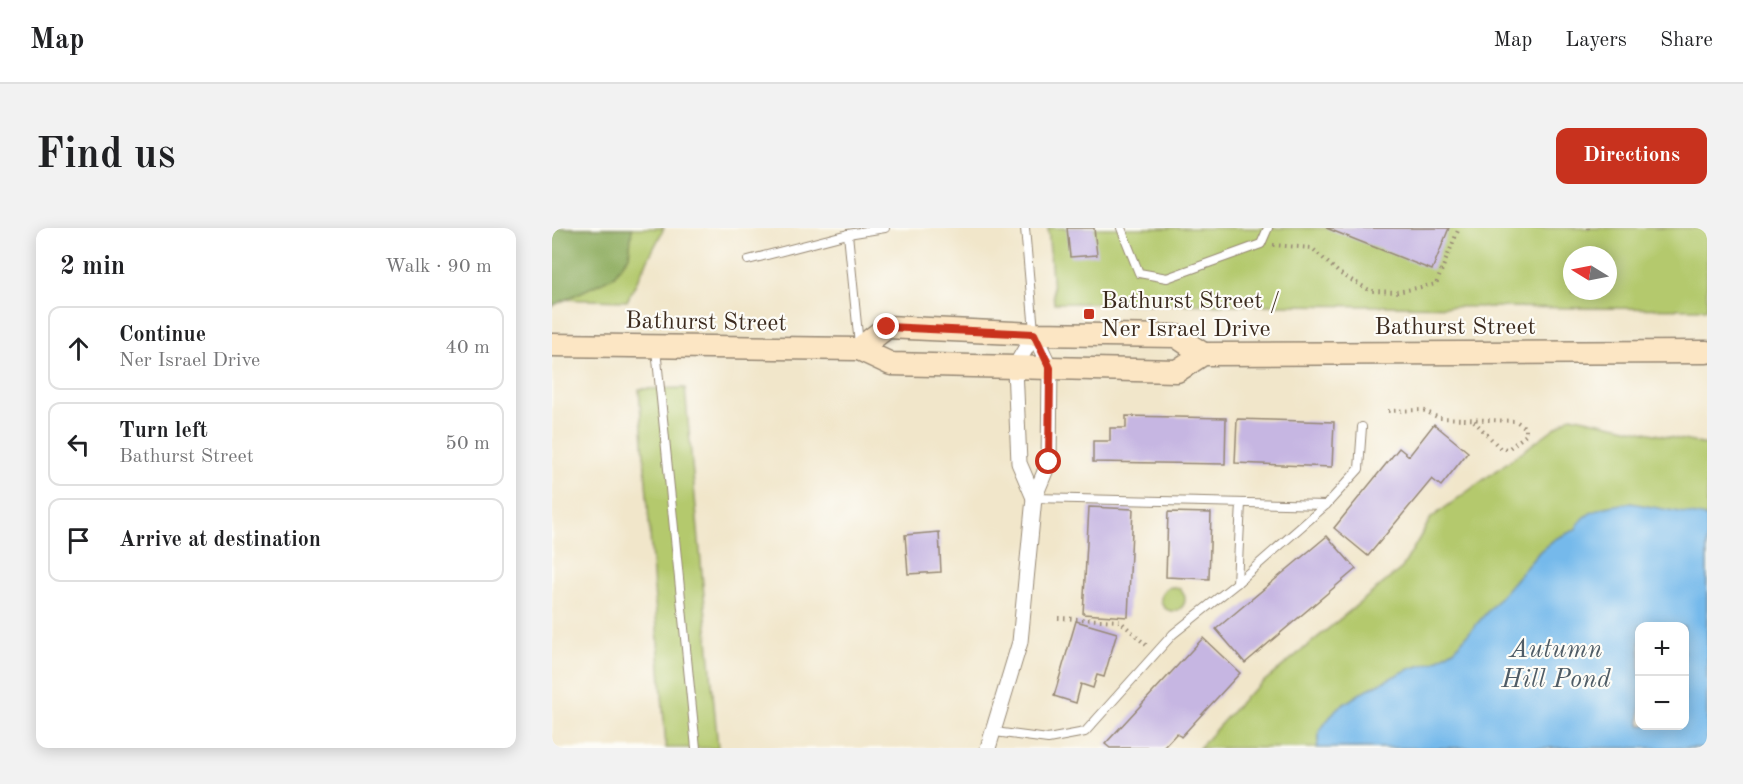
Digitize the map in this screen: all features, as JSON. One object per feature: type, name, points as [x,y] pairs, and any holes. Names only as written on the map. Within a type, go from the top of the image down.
[{"type":"main road","points":[[859,349],[887,327],[1034,334],[1176,336],[1203,354]]},
{"type":"main road","name":"Bathurst Street","points":[[552,345],[859,349],[891,364],[1177,371],[1203,354],[1707,352]]},
{"type":"street","points":[[1034,334],[1015,367],[1019,463],[1034,498]]},
{"type":"street","points":[[988,748],[995,732],[1020,642],[1034,498],[1049,462],[1050,368],[1034,334]]},
{"type":"lane","points":[[748,260],[848,234],[885,228]]},
{"type":"lane","points":[[1025,228],[1034,334]]},
{"type":"lane","points":[[1121,228],[1139,273],[1167,278],[1261,244],[1268,228]]},
{"type":"lane","points":[[848,234],[859,349]]},
{"type":"lane","points":[[656,348],[696,748]]},
{"type":"lane","points":[[995,732],[1048,739],[1085,732],[1173,634],[1237,583],[1326,505],[1359,469],[1362,427]]},
{"type":"lane","points":[[1034,498],[1326,505]]},
{"type":"lane","points":[[1237,583],[1241,503]]},
{"type":"path","points":[[1261,244],[1312,248],[1339,273],[1371,291],[1397,292],[1436,284],[1459,228]]},
{"type":"path","points":[[1388,411],[1423,410],[1439,418],[1472,419],[1516,421],[1526,428],[1526,435],[1508,449],[1500,448],[1472,419]]},
{"type":"path","points":[[1058,618],[1120,621],[1155,654]]},
{"type":"green space","points":[[552,228],[664,228],[627,301],[552,299]]},
{"type":"green space","points":[[552,228],[632,228],[629,256],[613,277],[552,306]]},
{"type":"green space","points":[[1048,228],[1707,228],[1707,309],[1054,303]]},
{"type":"green space","points":[[685,388],[718,748],[666,748],[639,389]]},
{"type":"green space","points":[[1571,416],[1707,445],[1707,748],[1199,748],[1245,697],[1402,568],[1431,518]]},
{"type":"green space","points":[[1173,587],[1182,590],[1185,599],[1182,608],[1173,611],[1164,608],[1161,599],[1164,590]]},
{"type":"water","name":"Autumn Hill Pond","points":[[1631,503],[1707,517],[1707,748],[1317,748],[1320,730],[1336,709],[1364,691],[1409,669],[1434,662],[1455,649],[1540,551],[1555,539],[1575,530],[1579,523],[1591,513],[1606,507]]},
{"type":"building","points":[[1067,228],[1094,228],[1097,255],[1070,257]]},
{"type":"building","points":[[1326,228],[1449,228],[1432,270]]},
{"type":"building","points":[[1126,416],[1226,418],[1225,464],[1093,462],[1093,441],[1110,441],[1110,428],[1126,428]]},
{"type":"building","points":[[1237,419],[1334,422],[1332,467],[1235,463]]},
{"type":"building","points":[[1434,424],[1468,452],[1441,486],[1432,479],[1368,556],[1334,528],[1399,448],[1409,456]]},
{"type":"building","points":[[1089,507],[1133,509],[1128,617],[1083,614]]},
{"type":"building","points":[[1168,512],[1211,513],[1209,579],[1166,577]]},
{"type":"building","points":[[939,532],[941,572],[908,574],[905,535]]},
{"type":"building","points":[[1327,536],[1356,569],[1245,663],[1216,629]]},
{"type":"building","points":[[1076,621],[1117,633],[1104,677],[1097,675],[1093,688],[1081,684],[1076,703],[1054,696]]},
{"type":"building","points":[[1203,638],[1240,673],[1181,737],[1177,733],[1163,748],[1110,748],[1105,744]]},
{"type":"place","name":"Bathurst Street / Ner Israel Drive","points":[[1089,314]]},
{"type":"route","points":[[887,327],[1034,334],[1050,368],[1049,462]]}]
